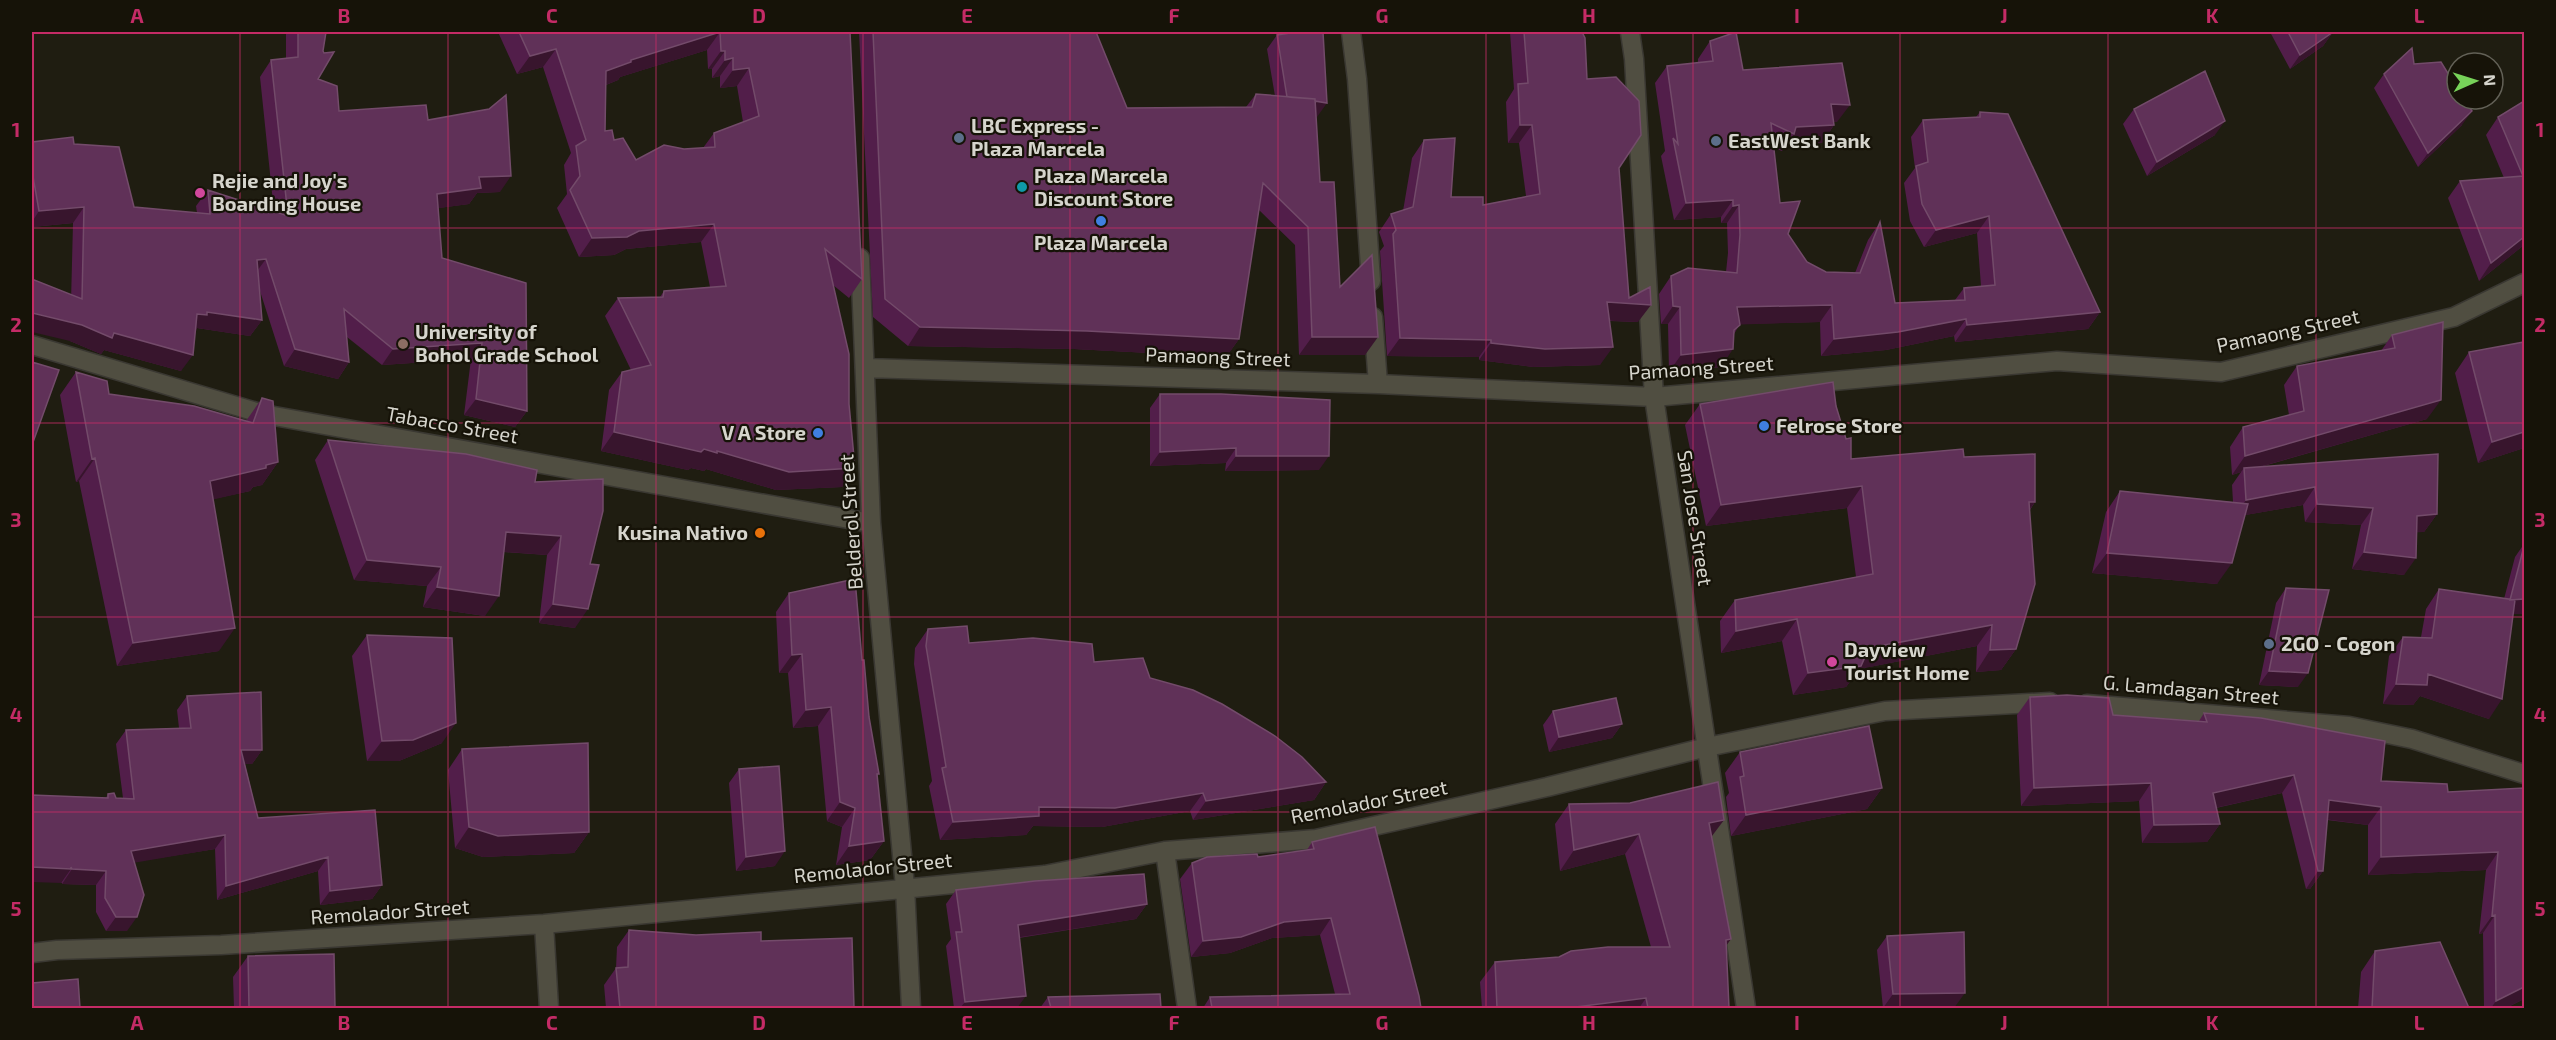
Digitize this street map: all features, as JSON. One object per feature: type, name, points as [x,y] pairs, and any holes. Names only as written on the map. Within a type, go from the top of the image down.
[{"type":"street","points":[[1351,32],[1358,91],[1378,384]]},
{"type":"street","name":"San Jose Street","points":[[1630,32],[1634,59],[1654,397],[1746,1008]]},
{"type":"street","name":"Belderol Street","points":[[859,240],[871,523],[904,888],[911,1008]]},
{"type":"street","name":"Pamaong Street","points":[[866,368],[1378,384],[1654,397],[2057,361],[2221,372],[2454,317],[2524,284]]},
{"type":"street","name":"Tabacco Street","points":[[32,345],[263,414],[871,523]]},
{"type":"street","name":"G. Lamdagan Street","points":[[1707,747],[1885,711],[2020,702],[2055,702],[2349,726],[2412,739],[2524,774]]},
{"type":"street","name":"Remolador Street","points":[[32,953],[57,950],[221,945],[544,924],[1045,876],[1165,851],[1316,839],[1547,787],[1707,747]]},
{"type":"street","points":[[1165,851],[1187,1008]]},
{"type":"street","points":[[544,924],[549,1008]]},
{"type":"building","points":[[298,32],[326,32],[323,51],[324,53],[334,52],[318,79],[337,86],[339,111],[426,105],[428,120],[489,109],[506,95],[511,176],[479,177],[481,188],[437,194],[442,258],[526,283],[527,411],[476,399],[482,343],[393,349],[344,309],[349,362],[295,349],[266,259],[257,260],[262,320],[207,312],[207,315],[197,314],[193,355],[114,333],[112,338],[82,325],[32,313],[32,279],[82,299],[84,207],[39,211],[32,171],[32,142],[73,137],[74,144],[119,147],[134,207],[210,214],[208,190],[288,216],[271,60],[298,57]]},
{"type":"building","points":[[519,32],[720,32],[850,32],[862,279],[825,249],[849,354],[849,404],[855,468],[789,472],[717,451],[717,453],[704,449],[701,452],[614,432],[622,372],[651,365],[618,298],[663,297],[664,291],[726,286],[714,224],[639,231],[627,237],[592,238],[570,190],[580,176],[576,146],[586,140],[556,49],[530,56]],"holes":[[[720,32],[721,51],[725,51],[725,60],[733,58],[733,70],[749,68],[759,116],[714,133],[715,147],[684,149],[664,145],[636,160],[623,138],[614,140],[612,130],[605,131],[606,71],[631,62],[631,60]]]},
{"type":"building","name":"Plaza Marcela Discount Store","points":[[873,32],[1096,32],[1127,108],[1252,107],[1256,94],[1315,99],[1320,182],[1334,182],[1340,287],[1372,255],[1378,337],[1312,337],[1308,227],[1263,183],[1239,339],[1087,331],[920,327],[885,299]]},
{"type":"building","points":[[1323,32],[1327,103],[1315,101],[1315,99],[1287,97],[1277,35]]},
{"type":"building","points":[[1524,32],[1582,32],[1585,38],[1587,79],[1616,77],[1639,101],[1641,135],[1619,168],[1629,298],[1650,287],[1651,305],[1607,302],[1613,347],[1545,349],[1491,343],[1491,340],[1400,338],[1393,234],[1396,230],[1391,214],[1413,207],[1424,140],[1455,138],[1451,197],[1483,197],[1483,205],[1540,194],[1532,125],[1520,125],[1518,84],[1528,83]]},
{"type":"building","points":[[1736,32],[1743,70],[1842,63],[1850,105],[1831,104],[1834,125],[1796,127],[1794,134],[1771,123],[1780,203],[1800,201],[1788,234],[1807,262],[1826,272],[1860,273],[1880,222],[1895,303],[1965,300],[1964,288],[1995,285],[1989,216],[1936,230],[1922,204],[1916,166],[1928,162],[1923,120],[1980,117],[1980,112],[2008,114],[2100,312],[1967,325],[1966,319],[1898,332],[1834,339],[1832,305],[1737,307],[1740,325],[1734,330],[1733,349],[1681,355],[1680,307],[1673,306],[1671,276],[1688,268],[1737,273],[1740,235],[1739,205],[1733,206],[1733,200],[1686,203],[1673,138],[1678,144],[1667,66],[1713,61],[1710,41]]},
{"type":"building","points":[[2288,32],[2333,32],[2300,55]]},
{"type":"building","points":[[2412,48],[2414,64],[2441,62],[2445,68],[2445,111],[2472,111],[2428,153],[2384,74]]},
{"type":"building","points":[[2205,71],[2225,121],[2157,162],[2134,109]]},
{"type":"building","points":[[2524,101],[2524,237],[2491,263],[2460,181],[2523,176],[2498,117]]},
{"type":"building","points":[[2443,322],[2441,400],[2245,456],[2243,427],[2304,411],[2297,366],[2395,348],[2392,335]]},
{"type":"building","points":[[2524,342],[2524,432],[2492,442],[2469,352]]},
{"type":"building","points":[[32,362],[59,370],[32,445]]},
{"type":"building","points":[[76,372],[107,381],[109,394],[194,406],[253,423],[262,398],[273,401],[278,462],[266,465],[266,468],[210,481],[235,628],[133,643],[95,458],[92,459]]},
{"type":"building","points":[[1833,382],[1836,406],[1846,439],[1851,438],[1851,459],[1963,449],[1964,457],[2035,454],[2035,502],[2029,502],[2035,584],[2016,649],[1990,650],[1992,625],[1869,648],[1861,666],[1808,673],[1797,619],[1736,631],[1735,600],[1873,574],[1862,486],[1721,505],[1700,404]]},
{"type":"building","points":[[1160,394],[1221,394],[1330,400],[1329,456],[1236,456],[1236,448],[1160,452]]},
{"type":"building","points":[[328,440],[466,454],[537,470],[535,482],[603,479],[603,511],[590,564],[599,565],[588,609],[553,604],[561,536],[506,532],[499,596],[437,587],[441,567],[367,560]]},
{"type":"building","points":[[2438,454],[2437,514],[2417,516],[2416,558],[2364,552],[2373,508],[2317,504],[2315,487],[2246,500],[2244,468]]},
{"type":"building","points":[[2120,491],[2248,504],[2232,563],[2107,553]]},
{"type":"building","points":[[2524,546],[2524,599],[2510,600]]},
{"type":"building","points":[[855,579],[869,717],[879,774],[877,774],[884,841],[849,846],[855,808],[840,802],[831,707],[806,710],[802,654],[792,655],[789,593]]},
{"type":"building","points":[[2286,588],[2329,590],[2308,673],[2269,671]]},
{"type":"building","points":[[2439,589],[2515,600],[2502,699],[2428,674],[2427,685],[2396,684],[2403,637],[2432,638]]},
{"type":"building","points":[[967,626],[969,643],[1033,638],[1092,644],[1094,662],[1143,658],[1150,678],[1193,690],[1222,704],[1275,736],[1302,757],[1326,782],[1206,801],[1203,793],[1115,808],[1039,807],[1039,816],[953,822],[942,768],[946,767],[926,646],[928,629]]},
{"type":"building","points":[[367,635],[452,638],[456,723],[413,740],[382,741]]},
{"type":"building","points":[[261,692],[262,750],[241,750],[258,818],[375,810],[382,885],[330,891],[328,857],[226,886],[225,835],[131,851],[144,895],[137,917],[116,917],[105,898],[106,871],[72,869],[71,867],[71,869],[32,867],[32,795],[108,798],[108,794],[114,793],[116,798],[134,799],[126,730],[191,728],[187,696]]},
{"type":"building","points":[[2067,695],[2109,698],[2113,715],[2207,722],[2204,713],[2261,718],[2385,741],[2381,781],[2447,784],[2448,792],[2524,788],[2524,987],[2496,1001],[2495,915],[2492,916],[2498,852],[2381,857],[2381,807],[2329,800],[2323,871],[2318,871],[2294,775],[2213,793],[2220,824],[2154,825],[2151,783],[2034,788],[2030,697]]},
{"type":"building","points":[[1616,698],[1622,724],[1559,737],[1553,711]]},
{"type":"building","points":[[1869,726],[1882,788],[1746,815],[1740,777],[1744,776],[1740,752]]},
{"type":"building","points":[[588,743],[589,832],[498,836],[469,827],[462,749]]},
{"type":"building","points":[[779,766],[785,851],[746,857],[739,769]]},
{"type":"building","points":[[1718,782],[1724,820],[1709,823],[1731,939],[1726,940],[1729,1008],[1648,1008],[1646,998],[1568,1008],[1497,1008],[1495,962],[1559,957],[1571,951],[1608,947],[1670,947],[1639,834],[1574,850],[1569,804],[1630,803]]},
{"type":"building","points":[[1375,827],[1421,1008],[1212,1008],[1210,997],[1350,994],[1331,918],[1284,922],[1241,937],[1203,941],[1192,863],[1207,857],[1257,854],[1258,857],[1314,849],[1312,842]]},
{"type":"building","points":[[1144,874],[1147,904],[1018,925],[1026,996],[965,1002],[956,932],[962,932],[956,890],[1035,881]]},
{"type":"building","points":[[629,930],[696,935],[761,932],[761,941],[852,938],[854,1008],[620,1008],[616,968],[628,967]]},
{"type":"building","points":[[1964,932],[1965,993],[1893,994],[1887,936]]},
{"type":"building","points":[[2440,942],[2469,1008],[2372,1008],[2375,951]]},
{"type":"building","points":[[334,954],[335,1008],[249,1008],[248,956]]},
{"type":"building","points":[[78,979],[80,1008],[32,1008],[32,983]]},
{"type":"building","points":[[1160,994],[1161,1008],[1051,1008],[1048,997]]},
{"type":"place","name":"LBC Express - Plaza Marcela","points":[[959,138]]},
{"type":"place","name":"EastWest Bank","points":[[1716,141]]},
{"type":"place","name":"Plaza Marcela Discount Store","points":[[1022,187]]},
{"type":"place","name":"Rejie and Joy's Boarding House","points":[[200,193]]},
{"type":"place","name":"Plaza Marcela","points":[[1101,221]]},
{"type":"place","name":"University of Bohol Grade School","points":[[403,344]]},
{"type":"place","name":"Felrose Store","points":[[1764,426]]},
{"type":"place","name":"V A Store","points":[[818,433]]},
{"type":"place","name":"Kusina Nativo","points":[[760,533]]},
{"type":"place","name":"2GO - Cogon","points":[[2269,644]]},
{"type":"place","name":"Dayview Tourist Home","points":[[1832,662]]}]
